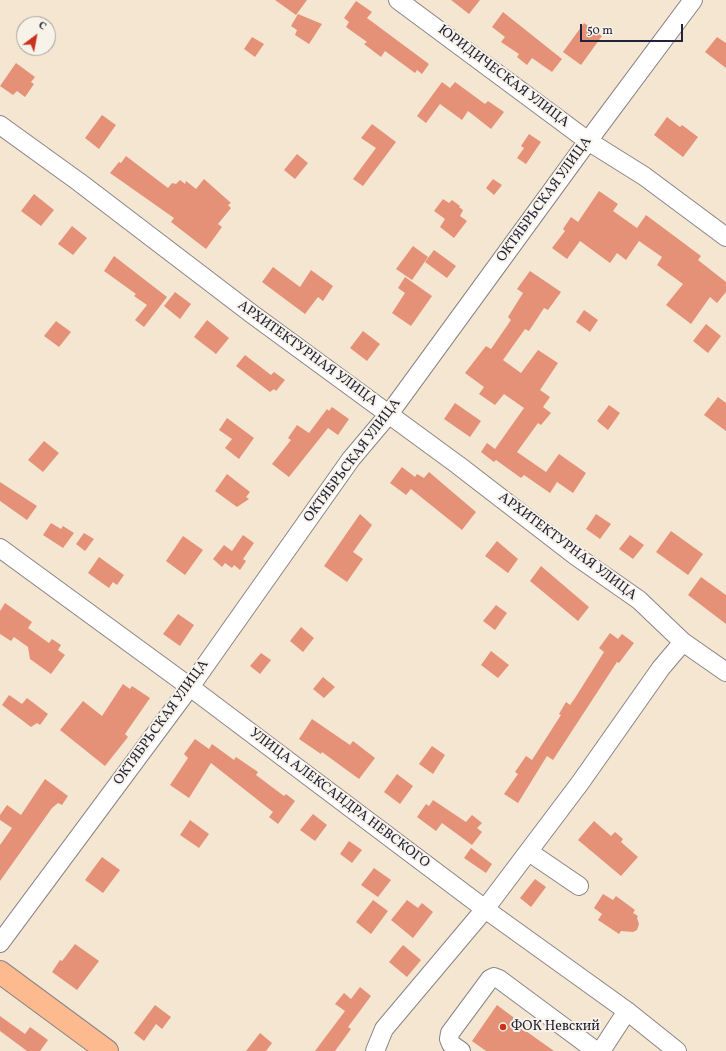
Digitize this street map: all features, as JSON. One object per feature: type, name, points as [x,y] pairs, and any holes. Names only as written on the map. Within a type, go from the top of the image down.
[{"type":"main road","points":[[0,972],[107,1051]]},
{"type":"street","name":"ЮРИДИЧЕСКАЯ УЛИЦА","points":[[398,0],[588,141],[644,176],[726,236]]},
{"type":"street","name":"ОКТЯБРЬСКАЯ УЛИЦА","points":[[0,943],[190,686],[351,459],[389,414],[693,0]]},
{"type":"street","name":"АРХИТЕКТУРНАЯ УЛИЦА","points":[[0,125],[80,182],[252,314],[389,414],[576,556],[639,600],[683,642],[726,672]]},
{"type":"street","name":"УЛИЦА АЛЕКСАНДРА НЕВСКОГО","points":[[0,548],[190,686],[485,909],[627,1011],[677,1051]]},
{"type":"street","points":[[375,1051],[384,1029],[485,909],[580,783],[661,668],[683,642]]},
{"type":"street","points":[[529,852],[579,886]]},
{"type":"street","points":[[461,1051],[451,1044],[449,1039],[450,1033],[490,979],[494,977],[499,979],[596,1051]]},
{"type":"street","points":[[600,1051],[627,1011]]},
{"type":"building","points":[[275,0],[307,0],[296,15]]},
{"type":"building","points":[[451,0],[480,0],[469,14]]},
{"type":"building","points":[[356,1],[372,12],[367,18],[429,64],[422,74],[417,70],[415,73],[385,51],[381,57],[364,44],[367,42],[346,27],[349,22],[344,18]]},
{"type":"building","points":[[503,12],[562,59],[552,72],[532,58],[527,65],[517,57],[519,54],[501,42],[505,37],[492,27]]},
{"type":"building","points":[[298,14],[322,24],[309,44],[295,35],[297,30],[291,26]]},
{"type":"building","points":[[584,23],[602,36],[581,65],[563,52]]},
{"type":"building","points":[[252,37],[264,44],[255,57],[244,49]]},
{"type":"building","points":[[717,37],[726,43],[726,68],[705,52]]},
{"type":"building","points":[[16,63],[35,77],[31,82],[34,84],[25,97],[17,91],[13,95],[0,86]]},
{"type":"building","points":[[442,82],[450,88],[455,82],[485,104],[488,101],[504,112],[491,129],[468,111],[462,120],[440,104],[426,123],[417,116]]},
{"type":"building","points":[[102,115],[116,125],[99,149],[85,138]]},
{"type":"building","points":[[667,117],[680,127],[682,125],[698,137],[683,157],[654,135]]},
{"type":"building","points":[[372,124],[396,142],[363,186],[353,179],[376,148],[361,138]]},
{"type":"building","points":[[529,134],[541,142],[526,164],[517,158],[524,148],[521,146]]},
{"type":"building","points":[[297,154],[308,163],[295,179],[284,170]]},
{"type":"building","points":[[126,156],[168,188],[172,183],[176,184],[180,180],[185,184],[186,181],[196,189],[204,179],[231,203],[228,205],[231,208],[218,224],[222,227],[206,249],[171,222],[174,218],[110,173]]},
{"type":"building","points":[[493,179],[502,185],[494,195],[486,188]]},
{"type":"building","points":[[599,191],[618,204],[613,211],[637,228],[646,215],[701,256],[698,260],[726,282],[726,292],[717,303],[710,297],[691,324],[666,305],[683,284],[657,265],[662,257],[639,241],[626,260],[617,253],[610,263],[580,241],[567,259],[552,248],[565,231],[563,229],[571,217],[578,222]]},
{"type":"building","points":[[34,194],[54,210],[41,226],[21,211]]},
{"type":"building","points":[[443,199],[449,203],[452,200],[460,206],[459,207],[463,210],[460,216],[467,221],[454,238],[440,227],[445,219],[434,211]]},
{"type":"building","points":[[72,226],[87,238],[73,255],[58,244]]},
{"type":"building","points":[[413,246],[428,257],[412,280],[396,269]]},
{"type":"building","points":[[434,250],[456,266],[447,278],[425,262]]},
{"type":"building","points":[[114,256],[167,297],[144,327],[135,320],[147,305],[134,296],[136,294],[104,271]]},
{"type":"building","points":[[273,267],[300,287],[311,270],[333,286],[323,301],[318,297],[305,314],[262,282]]},
{"type":"building","points":[[530,271],[561,292],[548,310],[544,308],[529,331],[525,329],[503,360],[521,373],[538,350],[558,363],[540,390],[550,397],[543,407],[551,413],[541,425],[538,423],[517,452],[546,472],[559,454],[586,473],[573,493],[557,482],[550,493],[524,475],[521,478],[496,460],[494,462],[481,452],[487,443],[495,449],[524,408],[504,394],[495,405],[479,394],[484,387],[465,373],[486,346],[491,349],[511,320],[508,317],[523,293],[517,289]]},
{"type":"building","points":[[405,277],[432,296],[411,326],[392,313],[405,293],[398,288]]},
{"type":"building","points":[[175,292],[191,304],[180,319],[164,306]]},
{"type":"building","points":[[584,310],[598,320],[590,332],[576,322]]},
{"type":"building","points":[[207,320],[229,338],[216,354],[194,337]]},
{"type":"building","points":[[56,321],[71,332],[59,347],[44,336]]},
{"type":"building","points":[[706,324],[721,336],[708,353],[693,341]]},
{"type":"building","points":[[363,331],[380,344],[367,361],[350,348]]},
{"type":"building","points":[[245,355],[271,375],[274,372],[285,380],[276,391],[274,389],[270,392],[236,366]]},
{"type":"building","points":[[718,397],[726,403],[726,431],[704,415]]},
{"type":"building","points":[[455,403],[481,421],[470,437],[444,419]]},
{"type":"building","points":[[609,405],[620,413],[608,430],[597,421]]},
{"type":"building","points":[[332,407],[349,419],[338,435],[328,428],[289,477],[272,464],[291,440],[288,438],[297,425],[309,433],[327,409],[329,411]]},
{"type":"building","points":[[227,418],[254,438],[239,459],[225,448],[232,439],[219,430]]},
{"type":"building","points":[[44,441],[59,453],[43,472],[28,460]]},
{"type":"building","points":[[402,467],[415,477],[417,474],[424,478],[429,472],[476,512],[462,530],[411,489],[406,495],[390,483]]},
{"type":"building","points":[[227,474],[250,492],[246,497],[249,499],[237,507],[215,491]]},
{"type":"building","points":[[0,482],[37,506],[27,520],[0,501]]},
{"type":"building","points":[[360,514],[372,525],[353,552],[363,559],[347,582],[324,566]]},
{"type":"building","points":[[596,514],[611,524],[600,539],[586,529]]},
{"type":"building","points":[[51,523],[61,529],[63,526],[74,533],[63,548],[43,535]]},
{"type":"building","points":[[671,531],[703,554],[688,575],[656,552]]},
{"type":"building","points":[[84,533],[94,539],[85,551],[76,544]]},
{"type":"building","points":[[243,535],[254,543],[243,559],[246,561],[240,570],[234,565],[232,568],[225,563],[222,567],[213,559],[224,545],[232,551]]},
{"type":"building","points":[[630,535],[644,545],[633,559],[619,549]]},
{"type":"building","points":[[183,536],[203,550],[185,575],[166,561]]},
{"type":"building","points":[[497,541],[518,559],[508,573],[485,556]]},
{"type":"building","points":[[99,557],[124,575],[117,585],[113,582],[109,588],[88,573]]},
{"type":"building","points":[[541,566],[589,607],[578,621],[530,581]]},
{"type":"building","points":[[701,577],[726,595],[726,624],[688,595]]},
{"type":"building","points":[[5,603],[32,622],[28,628],[49,643],[52,639],[61,645],[58,650],[65,655],[51,674],[30,659],[28,647],[14,637],[11,641],[0,634],[0,611]]},
{"type":"building","points":[[496,605],[507,613],[495,630],[483,621]]},
{"type":"building","points":[[178,614],[194,625],[180,646],[163,634]]},
{"type":"building","points":[[301,627],[314,638],[303,652],[290,641]]},
{"type":"building","points":[[610,633],[618,639],[622,634],[634,643],[619,663],[617,662],[553,760],[547,756],[518,803],[504,794],[518,774],[515,772],[526,756],[532,760],[561,715],[559,714],[566,702],[570,705],[575,698],[604,652],[599,648]]},
{"type":"building","points":[[491,651],[509,665],[498,678],[481,665]]},
{"type":"building","points":[[261,653],[271,660],[260,674],[250,666]]},
{"type":"building","points":[[323,677],[335,687],[324,698],[313,689]]},
{"type":"building","points":[[123,684],[130,689],[132,686],[150,698],[125,734],[128,737],[105,766],[60,730],[83,701],[102,716]]},
{"type":"building","points":[[9,695],[22,704],[27,698],[48,714],[40,725],[37,723],[31,727],[2,705]]},
{"type":"building","points":[[312,719],[350,745],[353,741],[375,758],[359,779],[322,752],[321,754],[299,739]]},
{"type":"building","points":[[195,739],[209,749],[212,744],[234,760],[236,757],[258,772],[256,775],[284,796],[286,794],[295,801],[278,824],[269,817],[273,812],[211,763],[189,798],[170,785],[188,758],[184,754]]},
{"type":"building","points":[[432,746],[445,755],[433,774],[419,764]]},
{"type":"building","points":[[397,774],[413,786],[400,804],[384,792]]},
{"type":"building","points":[[45,779],[68,796],[62,805],[58,803],[52,808],[0,881],[0,845],[12,828],[0,820],[0,815],[7,805],[21,815]]},
{"type":"building","points":[[433,800],[466,822],[472,815],[482,823],[477,828],[482,832],[472,845],[442,823],[436,831],[417,817],[426,804],[429,806]]},
{"type":"building","points":[[313,814],[327,825],[315,841],[300,830]]},
{"type":"building","points":[[190,820],[209,834],[199,848],[180,835]]},
{"type":"building","points":[[594,821],[611,836],[615,832],[623,839],[621,842],[638,857],[621,876],[578,840]]},
{"type":"building","points":[[349,841],[362,850],[352,863],[340,854]]},
{"type":"building","points":[[471,848],[492,864],[486,873],[464,858]]},
{"type":"building","points":[[102,857],[120,870],[103,893],[85,880]]},
{"type":"building","points":[[374,868],[391,880],[378,897],[361,885]]},
{"type":"building","points":[[535,879],[546,887],[531,907],[520,898]]},
{"type":"building","points":[[603,894],[613,900],[616,896],[635,910],[633,913],[638,916],[637,918],[639,924],[637,930],[633,932],[621,931],[619,934],[598,920],[602,914],[594,908]]},
{"type":"building","points":[[373,900],[388,911],[371,934],[356,922]]},
{"type":"building","points":[[407,900],[418,908],[422,903],[433,912],[413,938],[391,920]]},
{"type":"building","points":[[75,944],[99,961],[77,990],[52,972],[60,960],[62,961]]},
{"type":"building","points":[[403,945],[421,960],[407,977],[389,962]]},
{"type":"building","points":[[360,987],[371,996],[348,1027],[351,1029],[335,1051],[315,1051],[345,1011],[335,1004],[344,993],[351,999]]},
{"type":"building","points":[[155,1005],[171,1017],[162,1029],[156,1024],[144,1041],[134,1033]]},
{"type":"building","name":"ФОК Невский","points":[[497,1005],[525,1026],[523,1029],[554,1051],[486,1051],[472,1041]]},
{"type":"building","points":[[0,1016],[25,1034],[30,1027],[48,1040],[40,1051],[27,1051],[0,1031]]},
{"type":"building","points":[[260,1033],[272,1043],[266,1051],[246,1051]]},
{"type":"place","name":"ФОК Невский","points":[[503,1027]]}]
